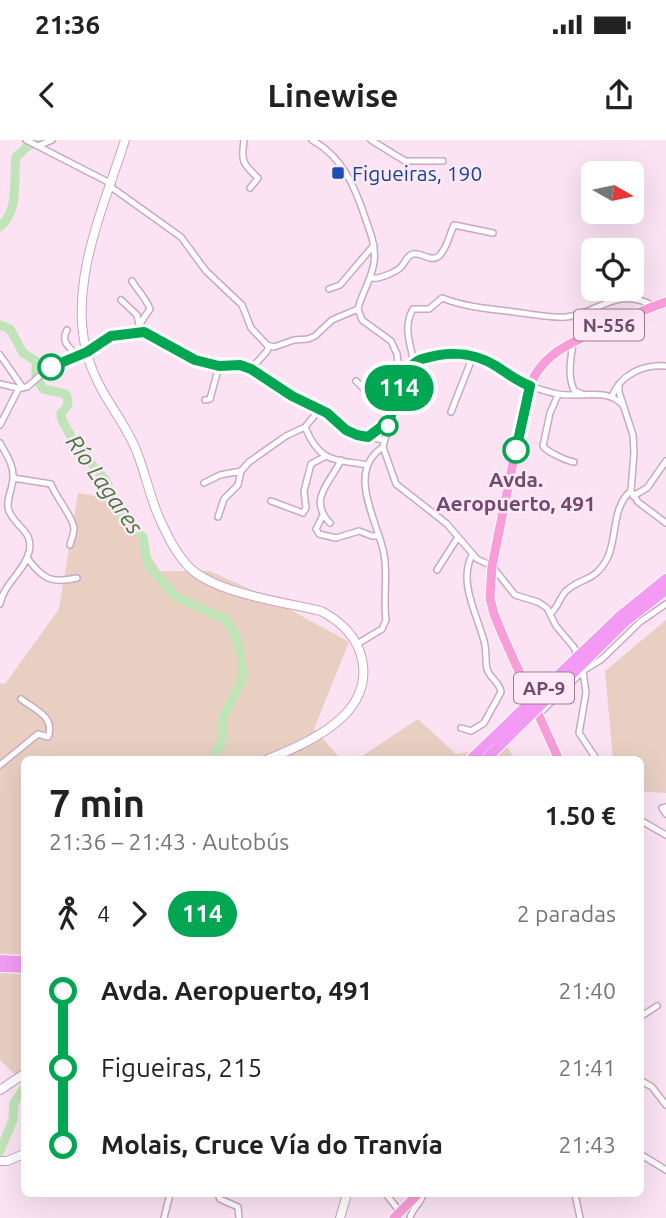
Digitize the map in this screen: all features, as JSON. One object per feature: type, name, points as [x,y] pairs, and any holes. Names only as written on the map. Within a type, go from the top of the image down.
[{"type":"highway","name":"AP-9","points":[[474,756],[666,579]]},
{"type":"highway","name":"AP-9","points":[[489,756],[622,619],[666,590]]},
{"type":"highway","points":[[0,960],[21,961]]},
{"type":"highway","points":[[0,967],[21,968]]},
{"type":"main road","points":[[125,140],[91,249],[83,286],[82,322],[94,375],[137,452],[158,515],[173,545],[189,567],[217,585],[321,611],[343,626],[357,644],[363,662],[360,690],[354,703],[326,730],[284,756]]},
{"type":"main road","name":"N-556","points":[[557,756],[494,614],[489,587],[530,386],[534,376],[549,358],[573,341],[666,302]]},
{"type":"main road","points":[[0,1090],[21,1076]]},
{"type":"main road","points":[[0,1161],[21,1155]]},
{"type":"main road","points":[[340,1218],[346,1197]]},
{"type":"main road","points":[[397,1215],[418,1197]]},
{"type":"street","points":[[31,143],[52,140]]},
{"type":"street","points":[[244,140],[242,159],[258,178],[250,188]]},
{"type":"street","points":[[312,140],[334,156],[352,181],[374,245],[371,278],[358,309],[362,320],[391,341],[397,354],[400,374],[396,401],[383,444],[368,465],[365,483],[385,562],[385,625],[357,644]]},
{"type":"street","points":[[371,140],[405,161],[443,161]]},
{"type":"street","points":[[31,143],[111,185],[181,237],[206,271],[242,305],[255,334],[269,346],[308,339],[332,320],[358,309]]},
{"type":"street","points":[[371,278],[376,279],[399,269],[410,255],[434,259],[438,257],[446,246],[454,225],[493,233]]},
{"type":"street","points":[[329,289],[340,285],[374,245]]},
{"type":"street","points":[[132,281],[150,309],[139,325]]},
{"type":"street","points":[[414,362],[407,327],[411,312],[413,309],[429,309],[442,298],[471,307],[560,317],[578,314],[616,299],[646,302],[654,306]]},
{"type":"street","points":[[121,300],[137,315],[139,332]]},
{"type":"street","points":[[67,330],[64,335],[66,344],[78,356]]},
{"type":"street","points":[[0,384],[21,388],[34,383],[54,366],[87,352],[111,336],[139,332],[150,335],[195,360],[219,366],[240,365],[251,369],[292,396],[320,409],[346,430],[383,444],[397,484],[447,524],[472,555],[492,566],[515,595],[538,602],[551,613],[556,626],[573,646],[584,670],[586,694],[578,727],[583,741],[594,756]]},
{"type":"street","points":[[573,341],[570,382],[574,390],[587,396]]},
{"type":"street","points":[[251,369],[269,346]]},
{"type":"street","points":[[400,374],[406,372],[414,362],[451,353],[472,356],[494,365],[530,386],[558,395],[612,396],[624,407]]},
{"type":"street","points":[[0,355],[21,388]]},
{"type":"street","points":[[451,412],[472,356]]},
{"type":"street","points":[[612,396],[619,384],[637,370],[652,365],[666,366]]},
{"type":"street","points":[[205,400],[210,399],[219,366]]},
{"type":"street","points":[[356,381],[370,395],[396,401]]},
{"type":"street","points":[[619,384],[631,423],[634,447],[632,494]]},
{"type":"street","points":[[0,425],[21,388]]},
{"type":"street","points":[[558,395],[550,413],[544,446],[566,461],[574,462]]},
{"type":"street","points":[[218,517],[224,499],[240,482],[241,471],[255,456],[285,436],[305,427],[320,409]]},
{"type":"street","points":[[368,437],[381,427],[388,426]]},
{"type":"street","points":[[305,427],[311,442],[326,456],[368,465]]},
{"type":"street","points":[[0,443],[10,461],[13,478],[8,507],[16,522],[29,535],[30,545],[27,558],[4,591],[0,604]]},
{"type":"street","points":[[271,501],[303,513],[306,508],[304,491],[311,464],[326,456]]},
{"type":"street","points":[[330,523],[323,516],[320,504],[324,488],[341,460]]},
{"type":"street","points":[[551,613],[565,592],[592,577],[603,565],[612,546],[625,496],[647,488],[666,461]]},
{"type":"street","points":[[204,483],[220,475],[241,471]]},
{"type":"street","points":[[13,478],[51,484],[72,521],[74,533],[70,545]]},
{"type":"street","points":[[632,494],[666,523]]},
{"type":"street","points":[[323,516],[316,529],[319,534],[336,538],[359,531],[378,536]]},
{"type":"street","points":[[437,570],[458,537]]},
{"type":"street","points":[[461,729],[471,731],[484,723],[501,692],[499,684],[488,671],[484,641],[467,582],[468,564],[472,555]]},
{"type":"street","points":[[27,558],[37,571],[59,582],[77,578]]},
{"type":"street","points":[[539,714],[584,670],[602,659],[640,622],[666,604]]},
{"type":"street","points":[[0,765],[38,734],[48,737],[51,729],[49,722],[37,709],[21,699]]},
{"type":"street","points":[[666,807],[662,808],[666,814]]},
{"type":"street","points":[[644,822],[666,835]]},
{"type":"street","points":[[644,1014],[657,1006]]},
{"type":"street","points":[[644,1082],[652,1087],[666,1105]]},
{"type":"street","points":[[644,1156],[666,1170]]},
{"type":"street","points":[[164,1218],[169,1197]]},
{"type":"street","points":[[219,1197],[238,1207],[239,1218]]},
{"type":"street","points":[[387,1197],[397,1215]]},
{"type":"street","points":[[410,1218],[421,1197]]},
{"type":"street","points":[[576,1197],[580,1218]]},
{"type":"shaded area","points":[[78,493],[113,499],[160,571],[210,571],[265,596],[349,642],[314,729],[338,756],[21,756],[21,1080],[0,1060],[0,683],[5,684],[59,609]]},
{"type":"shaded area","points":[[666,620],[666,793],[644,791],[644,756],[613,756],[605,671]]},
{"type":"shaded area","points":[[418,719],[456,754],[507,747],[513,756],[362,756]]},
{"type":"waterway","name":"Río Lagares","points":[[0,227],[11,212],[16,157],[28,146],[42,140]]},
{"type":"waterway","name":"Río Lagares","points":[[0,325],[10,329],[23,353],[36,361],[36,376],[43,389],[66,394],[68,404],[61,413],[62,420],[77,447],[107,482],[118,512],[143,537],[151,569],[176,597],[226,620],[235,634],[241,654],[243,678],[223,718],[222,744],[214,756]]},
{"type":"waterway","name":"Río Lagares","points":[[0,1151],[13,1120],[14,1103],[21,1092]]},
{"type":"bus line","name":"114","points":[[51,367],[87,352],[111,336],[144,332],[195,360],[219,366],[240,365],[251,369],[292,396],[327,413],[346,430],[368,437],[381,427],[388,426],[400,374],[421,359],[459,353],[485,360],[530,386],[516,450]]},
{"type":"place","name":"Figueiras, 190","points":[[338,173]]},
{"type":"place","name":"Avda. Aeropuerto, 491","points":[[516,450]]}]
